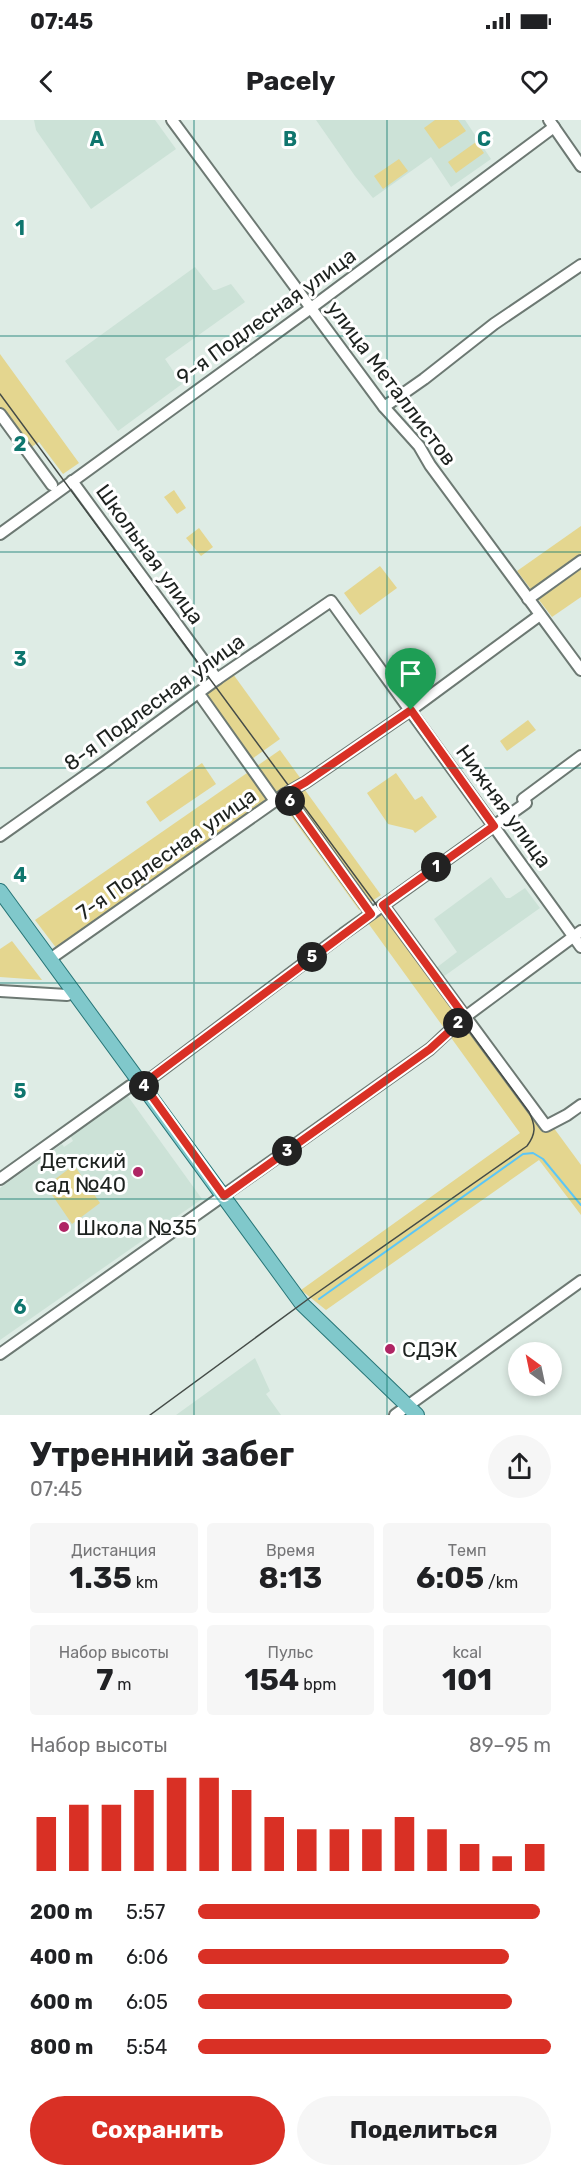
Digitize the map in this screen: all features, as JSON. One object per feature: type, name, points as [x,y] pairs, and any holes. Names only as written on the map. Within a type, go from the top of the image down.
[{"type":"main road","points":[[0,891],[302,1304],[412,1411]]},
{"type":"street","name":"улица Металлистов","points":[[172,120],[384,407],[419,447],[581,670]]},
{"type":"street","name":"9-я Подлесная улица","points":[[0,534],[311,308],[551,124]]},
{"type":"street","points":[[551,124],[581,166]]},
{"type":"street","points":[[384,407],[494,324],[581,265]]},
{"type":"street","points":[[0,414],[52,485]]},
{"type":"street","name":"Школьная улица","points":[[72,481],[217,679]]},
{"type":"street","points":[[528,600],[581,561]]},
{"type":"street","name":"8-я Подлесная улица","points":[[0,836],[217,679],[331,601]]},
{"type":"street","name":"Нижняя улица","points":[[331,601],[494,826],[577,934],[581,947]]},
{"type":"street","name":"7-я Подлесная улица","points":[[50,959],[280,797],[306,782],[411,710],[540,615]]},
{"type":"street","points":[[202,698],[371,914]]},
{"type":"street","points":[[0,1179],[130,1086],[143,1084],[383,905],[494,826],[581,756]]},
{"type":"street","points":[[383,905],[546,1126],[581,1105]]},
{"type":"street","points":[[0,1354],[430,1049],[465,1017],[577,934]]},
{"type":"street","points":[[0,991],[68,995],[75,992]]},
{"type":"street","points":[[395,1415],[412,1411],[581,1281]]},
{"type":"shaded area","points":[[34,120],[155,120],[176,149],[91,209],[36,130]]},
{"type":"shaded area","points":[[316,120],[465,120],[491,159],[451,187],[431,157],[373,198]]},
{"type":"shaded area","points":[[435,120],[458,120],[466,131],[439,149],[424,128]]},
{"type":"shaded area","points":[[476,142],[484,153],[456,173],[448,162]]},
{"type":"shaded area","points":[[399,159],[408,171],[383,189],[374,176]]},
{"type":"shaded area","points":[[195,267],[213,290],[231,284],[245,302],[165,359],[182,384],[118,431],[65,361]]},
{"type":"shaded area","points":[[0,354],[79,463],[63,474],[39,442],[27,450],[0,412]]},
{"type":"shaded area","points":[[174,490],[186,508],[177,514],[164,497]]},
{"type":"shaded area","points":[[581,526],[581,597],[552,617],[517,571]]},
{"type":"shaded area","points":[[199,528],[213,547],[201,556],[186,538]]},
{"type":"shaded area","points":[[380,566],[397,588],[360,615],[344,593]]},
{"type":"shaded area","points":[[233,674],[280,739],[245,764],[199,699]]},
{"type":"shaded area","points":[[528,720],[536,730],[507,751],[500,741]]},
{"type":"shaded area","points":[[280,750],[301,779],[57,949],[35,920]]},
{"type":"shaded area","points":[[202,763],[216,784],[160,822],[146,802]]},
{"type":"shaded area","points":[[396,773],[415,800],[422,796],[437,817],[415,833],[413,830],[388,824],[367,793]]},
{"type":"shaded area","points":[[305,790],[381,895],[359,910],[283,805]]},
{"type":"shaded area","points":[[491,877],[506,898],[510,898],[525,888],[540,908],[443,977],[436,968],[457,952],[434,919]]},
{"type":"shaded area","points":[[391,906],[581,1165],[581,1215],[539,1160],[326,1310],[301,1290],[520,1133],[368,923]]},
{"type":"shaded area","points":[[12,941],[42,980],[0,977],[0,949]]},
{"type":"shaded area","name":"Школа №35","points":[[127,1095],[202,1199],[0,1340],[0,1188],[62,1144],[64,1147],[73,1141],[70,1135]]},
{"type":"shaded area","points":[[74,1165],[100,1203],[72,1224],[46,1186]]},
{"type":"shaded area","points":[[255,1358],[270,1391],[266,1394],[281,1415],[176,1415]]},
{"type":"waterway","points":[[319,1299],[523,1154],[533,1153],[543,1159],[581,1205]]},
{"type":"tram line","points":[[0,394],[529,1112],[534,1126],[532,1138],[527,1146],[311,1297],[150,1415]]},
{"type":"place","name":"Детский сад №40","points":[[138,1172]]},
{"type":"place","name":"Школа №35","points":[[64,1227]]},
{"type":"place","name":"СДЭК","points":[[390,1349]]},
{"type":"route","points":[[411,710],[494,826],[383,905],[465,1017],[430,1049],[224,1196],[143,1084],[371,914],[285,794],[292,792],[411,710]]}]
